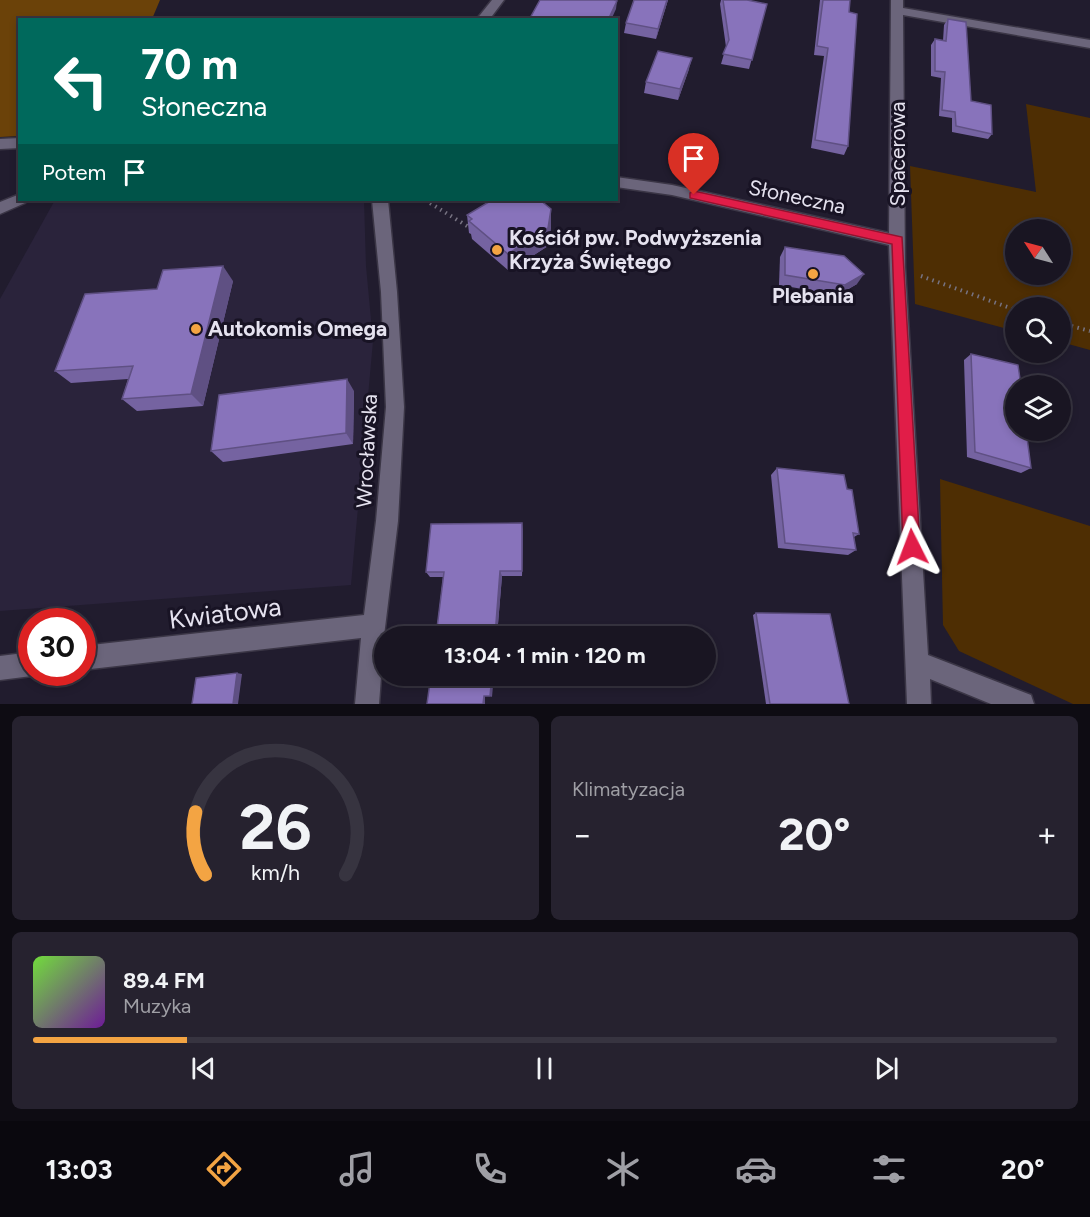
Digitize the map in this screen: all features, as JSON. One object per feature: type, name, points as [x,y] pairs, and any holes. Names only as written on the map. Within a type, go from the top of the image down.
[{"type":"street","points":[[484,18],[498,0]]},
{"type":"street","points":[[897,5],[1090,44]]},
{"type":"street","name":"Spacerowa","points":[[897,5],[897,267],[919,704]]},
{"type":"street","points":[[0,144],[18,143]]},
{"type":"street","name":"Słoneczna","points":[[618,182],[672,190],[898,241]]},
{"type":"street","points":[[0,208],[18,200]]},
{"type":"street","name":"Wrocławska","points":[[367,704],[387,521],[395,407],[390,292],[380,201]]},
{"type":"street","name":"Kwiatowa","points":[[96,656],[374,625]]},
{"type":"street","points":[[918,663],[1022,704]]},
{"type":"street","points":[[0,668],[18,666]]},
{"type":"path","points":[[427,201],[472,229]]},
{"type":"path","points":[[897,267],[1005,306]]},
{"type":"path","points":[[1071,326],[1090,331]]},
{"type":"shaded area","points":[[0,0],[160,0],[152,18],[18,18],[18,136],[0,137]]},
{"type":"shaded area","points":[[1026,104],[1090,118],[1090,350],[1071,345],[1071,297],[1005,297],[1005,328],[915,304],[910,166],[1036,192]]},
{"type":"shaded area","points":[[54,201],[364,201],[366,266],[373,341],[351,585],[0,611],[0,299]]},
{"type":"shaded area","points":[[940,479],[1090,526],[1090,704],[1073,704],[959,651],[943,625]]},
{"type":"building","points":[[540,0],[617,1],[609,18],[530,18]]},
{"type":"building","points":[[634,0],[667,0],[658,29],[626,23]]},
{"type":"building","points":[[723,0],[747,0],[767,4],[752,60],[723,54],[729,40]]},
{"type":"building","points":[[823,0],[850,0],[849,12],[857,14],[848,146],[815,140],[828,48],[817,46]]},
{"type":"building","points":[[948,19],[966,22],[971,101],[991,105],[992,134],[956,126],[955,112],[942,110],[945,72],[935,71],[935,39],[946,41]]},
{"type":"building","points":[[658,51],[692,58],[680,89],[646,82]]},
{"type":"building","points":[[490,201],[541,201],[551,209],[548,228],[508,254],[469,221],[472,219],[467,215]]},
{"type":"building","points":[[785,247],[844,256],[864,274],[845,285],[785,275]]},
{"type":"building","points":[[223,266],[191,394],[122,399],[133,366],[55,371],[85,294],[157,289],[163,270]]},
{"type":"building","points":[[971,354],[1018,365],[1019,375],[1005,375],[1005,441],[1027,441],[1031,468],[975,452]]},
{"type":"building","points":[[347,379],[346,433],[211,451],[219,395]]},
{"type":"building","points":[[777,468],[844,475],[847,489],[852,490],[859,534],[853,533],[856,550],[785,543]]},
{"type":"building","points":[[522,523],[522,571],[500,571],[496,626],[437,626],[444,572],[426,572],[431,524]]},
{"type":"building","points":[[756,613],[830,614],[849,704],[770,704]]},
{"type":"building","points":[[237,673],[233,704],[192,704],[196,678]]},
{"type":"building","points":[[429,686],[491,686],[490,696],[484,696],[483,704],[427,704]]},
{"type":"place","name":"Kościół pw. Podwyższenia Krzyża Świętego","points":[[497,250]]},
{"type":"place","name":"Plebania","points":[[813,274]]},
{"type":"place","name":"Autokomis Omega","points":[[196,329]]},
{"type":"route","points":[[694,195],[898,241],[897,267],[912,547]]}]
